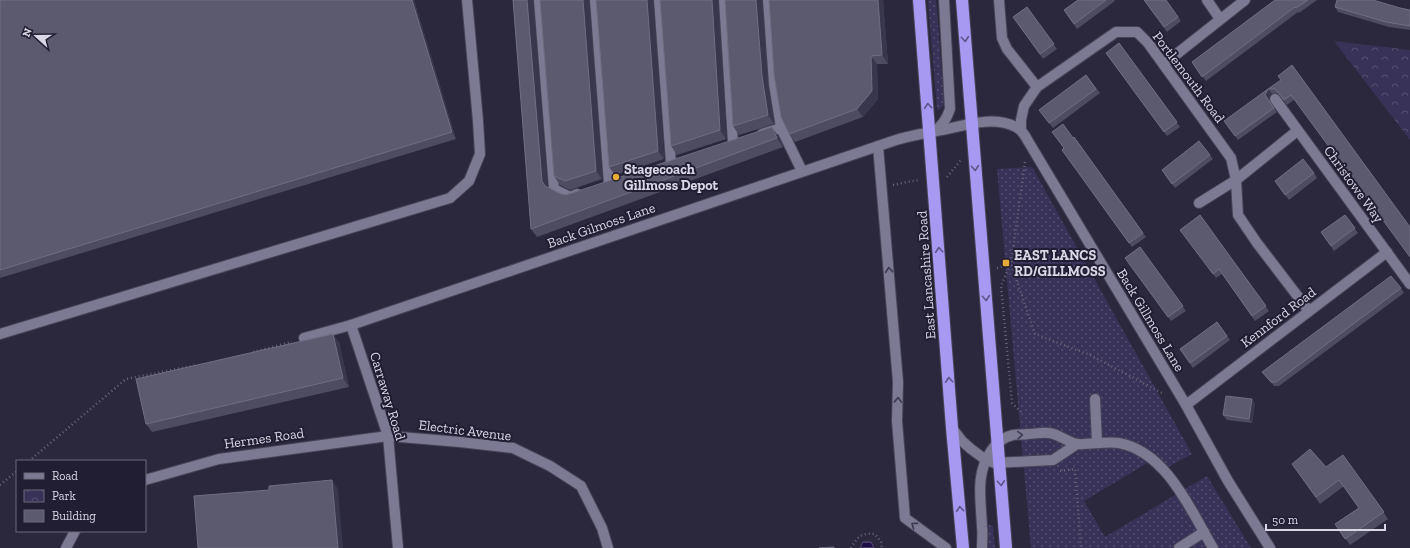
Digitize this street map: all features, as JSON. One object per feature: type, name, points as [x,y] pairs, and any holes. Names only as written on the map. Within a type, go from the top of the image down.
[{"type":"highway","name":"East Lancashire Road","points":[[919,0],[952,428],[963,548]]},
{"type":"highway","points":[[962,0],[1006,548]]},
{"type":"street","points":[[0,334],[450,198],[469,181],[480,154],[467,0]]},
{"type":"street","points":[[539,0],[554,189],[570,197],[589,190]]},
{"type":"street","points":[[595,0],[606,185],[630,177]]},
{"type":"street","points":[[659,0],[671,163]]},
{"type":"street","points":[[724,0],[733,143]]},
{"type":"street","points":[[768,0],[774,84],[781,128],[802,171]]},
{"type":"street","points":[[930,132],[940,127],[944,122],[950,108],[944,0]]},
{"type":"street","points":[[999,0],[1002,38],[1007,49],[1037,87]]},
{"type":"street","points":[[1207,0],[1220,19]]},
{"type":"street","points":[[1164,64],[1245,0]]},
{"type":"street","name":"Portlemouth Road","points":[[1021,130],[1021,120],[1024,106],[1037,87],[1116,32],[1137,32],[1148,43],[1164,64],[1231,158],[1236,180],[1238,215],[1257,243],[1309,311]]},
{"type":"street","name":"Christowe Way","points":[[1275,99],[1410,284]]},
{"type":"street","points":[[972,124],[998,122],[1011,125],[1021,130]]},
{"type":"street","name":"Back Gilmoss Lane","points":[[304,338],[351,324],[878,146],[930,132],[972,124]]},
{"type":"street","points":[[754,136],[781,128]]},
{"type":"street","name":"Back Gillmoss Lane","points":[[1021,130],[1186,405],[1228,481],[1270,548]]},
{"type":"street","points":[[1198,204],[1236,180],[1298,131]]},
{"type":"street","points":[[878,146],[898,382],[897,421],[905,518],[946,548]]},
{"type":"street","name":"Kennford Road","points":[[1186,405],[1386,252]]},
{"type":"street","name":"Carraway Road","points":[[351,324],[388,436],[398,548]]},
{"type":"street","points":[[1095,399],[1098,442]]},
{"type":"street","points":[[952,428],[962,441],[986,460],[1000,463],[1053,460],[1077,444]]},
{"type":"street","points":[[982,548],[980,494],[981,470],[986,460],[998,442],[1012,435],[1049,433],[1077,444],[1098,442],[1120,443],[1133,448],[1158,464],[1167,472],[1178,488],[1213,548]]},
{"type":"street","name":"Hermes Road","points":[[146,480],[220,459],[388,436]]},
{"type":"street","name":"Electric Avenue","points":[[388,436],[513,448],[550,466],[581,486],[602,528],[608,548]]},
{"type":"street","points":[[66,548],[74,532]]},
{"type":"street","points":[[1179,548],[1204,532]]},
{"type":"path","points":[[1022,414],[1012,403],[1001,286],[1010,264],[1028,141]]},
{"type":"path","points":[[1010,264],[1035,334],[1090,355],[1164,394]]},
{"type":"path","points":[[246,354],[304,338]]},
{"type":"path","points":[[30,460],[126,379],[202,364]]},
{"type":"path","points":[[1059,471],[1075,469],[1080,548]]},
{"type":"path","points":[[0,485],[16,472]]},
{"type":"path","points":[[851,548],[857,538],[865,533],[875,534],[881,542],[882,548]]},
{"type":"green space","points":[[928,0],[936,0],[944,100],[943,106],[939,110],[937,109]]},
{"type":"green space","points":[[1334,41],[1410,50],[1410,140]]},
{"type":"green space","points":[[1032,167],[1192,454],[1157,473],[1149,462],[1084,501],[1105,537],[1207,476],[1251,548],[1031,548],[997,169]]},
{"type":"green space","points":[[989,525],[993,526],[995,548],[987,548],[986,527]]},
{"type":"shaded area","points":[[863,542],[871,542],[874,548],[860,548]]},
{"type":"building","points":[[0,0],[412,0],[452,132],[0,270]]},
{"type":"building","points":[[513,0],[527,0],[542,181],[545,186],[566,195],[772,127],[777,138],[531,229]]},
{"type":"building","points":[[540,0],[583,0],[596,171],[565,181],[554,176]]},
{"type":"building","points":[[596,0],[647,0],[658,151],[609,167]]},
{"type":"building","points":[[660,0],[712,0],[720,130],[671,146]]},
{"type":"building","points":[[725,0],[756,0],[762,76],[768,115],[733,126]]},
{"type":"building","points":[[769,0],[878,0],[882,55],[871,56],[872,91],[857,109],[789,134],[781,117],[774,75]]},
{"type":"building","points":[[1078,0],[1106,0],[1074,24],[1064,10]]},
{"type":"building","points":[[1144,0],[1166,0],[1178,17],[1164,27]]},
{"type":"building","points":[[1275,0],[1308,0],[1296,8],[1295,7],[1202,77],[1192,62]]},
{"type":"building","points":[[1337,0],[1373,0],[1410,10],[1410,26],[1386,22],[1335,7]]},
{"type":"building","points":[[1027,7],[1054,44],[1040,54],[1013,17]]},
{"type":"building","points":[[1119,43],[1177,122],[1164,132],[1106,53]]},
{"type":"building","points":[[1292,65],[1410,227],[1410,257],[1291,95],[1284,100],[1275,89],[1268,89],[1281,80],[1278,76]]},
{"type":"building","points":[[1086,75],[1096,89],[1049,123],[1039,110]]},
{"type":"building","points":[[1268,89],[1265,95],[1274,108],[1235,136],[1224,121]]},
{"type":"building","points":[[1063,124],[1143,233],[1129,243],[1062,150],[1064,148],[1052,132]]},
{"type":"building","points":[[1199,141],[1210,155],[1172,184],[1162,170]]},
{"type":"building","points":[[1303,159],[1314,173],[1285,195],[1275,181]]},
{"type":"building","points":[[1200,215],[1266,306],[1252,316],[1219,269],[1213,274],[1180,230]]},
{"type":"building","points":[[1345,215],[1355,228],[1331,246],[1321,232]]},
{"type":"building","points":[[1140,247],[1183,306],[1168,317],[1125,258]]},
{"type":"building","points":[[1391,276],[1401,288],[1276,382],[1271,382],[1262,372]]},
{"type":"building","points":[[1217,322],[1227,336],[1190,363],[1180,349]]},
{"type":"building","points":[[333,334],[343,378],[146,424],[136,379]]},
{"type":"building","points":[[1226,396],[1252,399],[1249,419],[1223,415]]},
{"type":"building","points":[[1310,449],[1326,467],[1343,455],[1384,512],[1345,539],[1335,524],[1359,508],[1339,480],[1316,497],[1292,464]]},
{"type":"building","points":[[332,480],[338,548],[198,548],[194,496],[269,490],[269,486]]},
{"type":"place","name":"Stagecoach Gillmoss Depot","points":[[616,177]]},
{"type":"place","name":"EAST LANCS RD/GILLMOSS","points":[[1006,263]]}]
